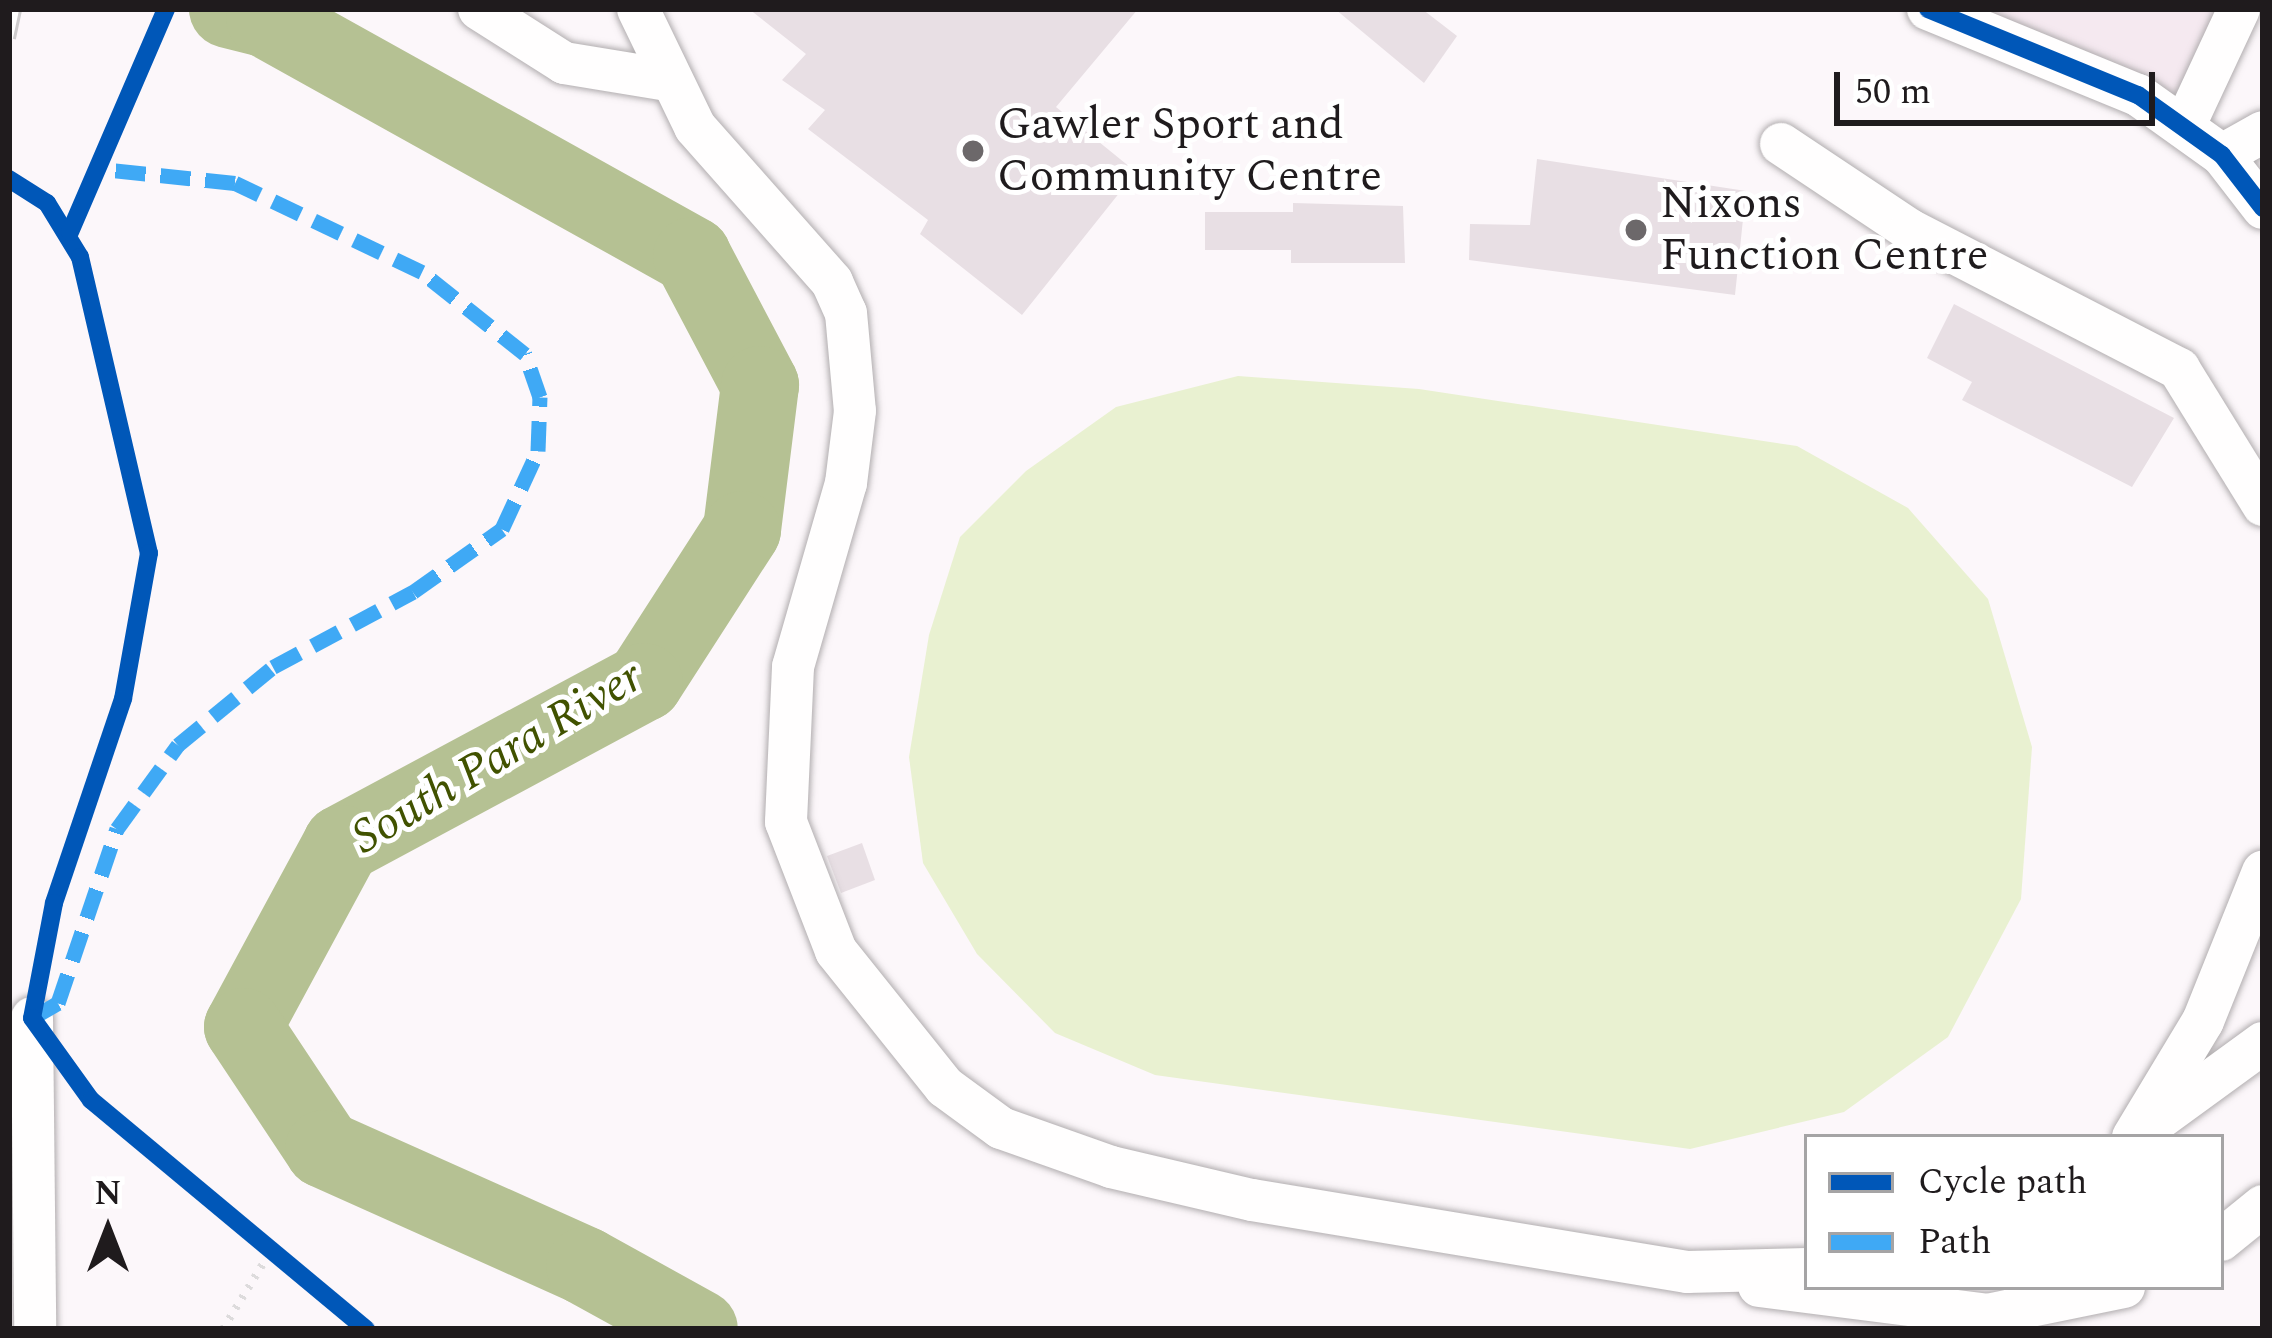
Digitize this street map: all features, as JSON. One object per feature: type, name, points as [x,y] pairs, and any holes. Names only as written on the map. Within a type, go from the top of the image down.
[{"type":"street","points":[[479,9],[564,63],[642,83],[668,80]]},
{"type":"street","points":[[638,9],[668,80],[745,191],[832,281],[846,313],[855,411],[846,483],[793,667],[786,822],[836,951],[893,1028],[945,1087],[1001,1128],[1111,1167],[1371,1224],[1804,1289]]},
{"type":"street","points":[[1928,9],[2138,94],[2222,155],[2263,208]]},
{"type":"street","points":[[2185,127],[2239,9]]},
{"type":"street","points":[[2222,155],[2263,131]]},
{"type":"street","points":[[1781,144],[1910,230],[2179,369],[2263,505]]},
{"type":"street","points":[[2135,1134],[2203,1021],[2263,872]]},
{"type":"street","points":[[32,1018],[35,1329]]},
{"type":"street","points":[[2137,1134],[2263,1043]]},
{"type":"street","points":[[2224,1238],[2263,1206]]},
{"type":"street","points":[[1687,1272],[1804,1269]]},
{"type":"street","points":[[1813,1290],[1987,1315],[2109,1290]]},
{"type":"path","points":[[250,1239],[285,1268]]},
{"type":"path","points":[[223,1329],[269,1254]]},
{"type":"shaded area","points":[[1928,9],[2239,9],[2184,127]]},
{"type":"green space","points":[[1238,376],[1419,389],[1797,446],[1908,508],[1988,599],[2032,747],[2021,899],[1948,1037],[1844,1112],[1690,1149],[1155,1075],[1055,1033],[977,954],[923,863],[909,757],[929,635],[960,537],[1026,471],[1116,407]]},
{"type":"building","name":"Gawler Sport and Community Centre","points":[[749,9],[1138,9],[1056,107],[1136,172],[1022,315],[920,234],[928,220],[808,129],[825,110],[782,80],[806,54]]},
{"type":"building","points":[[1335,9],[1422,9],[1457,36],[1424,83]]},
{"type":"building","name":"Nixons Function Centre","points":[[1537,159],[1746,191],[1735,295],[1469,260],[1470,224],[1530,225]]},
{"type":"building","points":[[1293,203],[1403,206],[1405,263],[1291,263],[1291,250],[1205,250],[1205,212],[1293,212]]},
{"type":"building","points":[[1954,304],[2174,418],[2132,487],[1962,400],[1972,382],[1927,358]]},
{"type":"building","points":[[862,843],[875,880],[841,893],[827,856]]},
{"type":"waterway","name":"South Para River","points":[[228,9],[265,18],[692,256],[760,385],[742,530],[644,682],[342,844],[243,1027],[324,1149],[585,1266],[699,1329]]},
{"type":"railway","points":[[9,38],[15,9]]},
{"type":"marked path","points":[[32,1018],[58,1003],[117,829],[178,745],[273,667],[413,592],[502,529],[538,451],[540,397],[525,354],[422,272],[235,183],[101,169]]},
{"type":"cycle path","points":[[70,232],[166,9]]},
{"type":"cycle path","points":[[1928,9],[2138,95],[2222,155],[2263,208]]},
{"type":"cycle path","points":[[9,179],[47,203],[80,257],[149,553],[123,699],[54,903],[32,1018],[91,1100],[366,1329]]},
{"type":"place","name":"Gawler Sport and Community Centre","points":[[973,151]]},
{"type":"place","name":"Nixons Function Centre","points":[[1636,230]]}]
